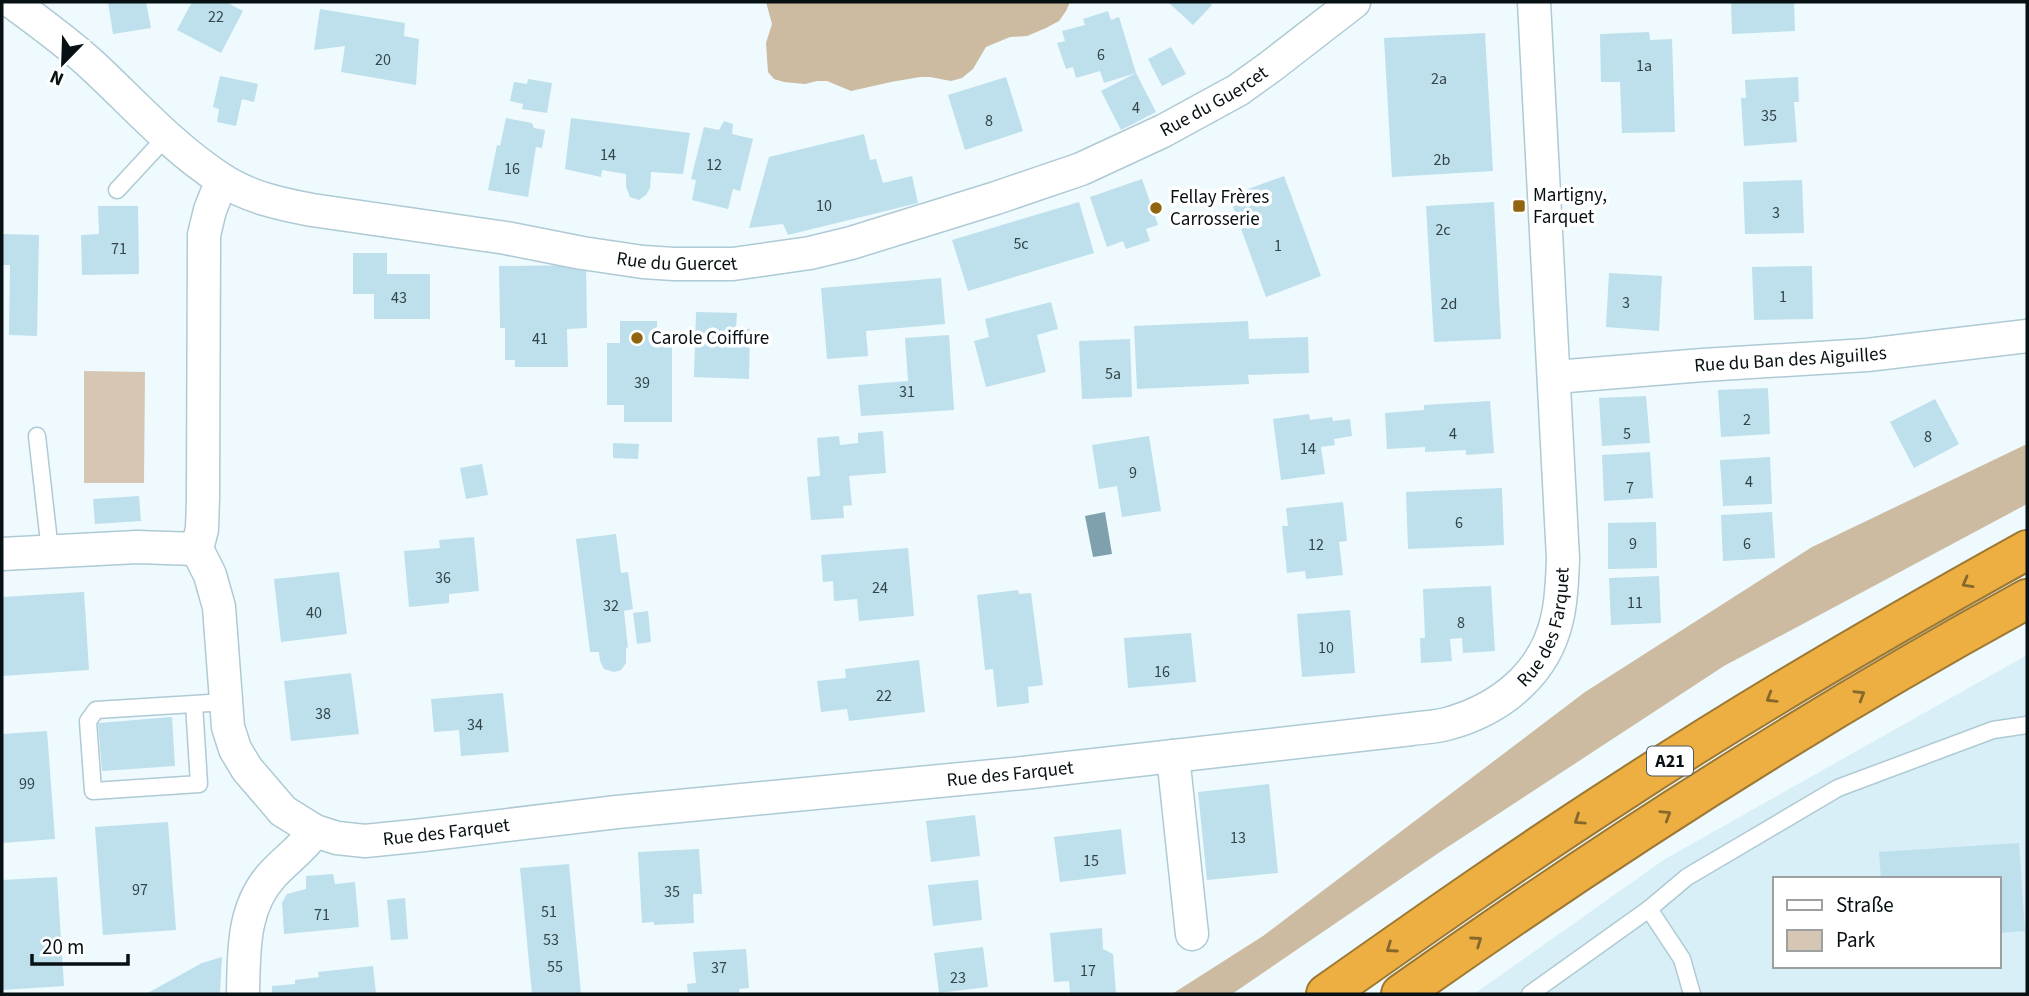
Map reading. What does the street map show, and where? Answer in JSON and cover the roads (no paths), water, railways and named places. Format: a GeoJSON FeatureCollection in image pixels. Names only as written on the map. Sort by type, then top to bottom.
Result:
{"type":"FeatureCollection","features":[{"type":"Feature","properties":{"kind":"highway","name":"A21"},"geometry":{"type":"LineString","coordinates":[[1326,994],[1471,892],[1634,783],[1914,613],[2027,550]]}},
{"type":"Feature","properties":{"kind":"highway","name":"A21"},"geometry":{"type":"LineString","coordinates":[[1401,994],[1705,790],[2027,599]]}},
{"type":"Feature","properties":{"kind":"street","name":"Rue du Guercet"},"geometry":{"type":"LineString","coordinates":[[12,2],[89,62],[167,136],[222,180],[250,194],[282,204],[506,238],[630,261],[717,265],[773,260],[851,243],[1081,169],[1163,131],[1238,90],[1354,2]]}},
{"type":"Feature","properties":{"kind":"street","name":"Rue des Farquet"},"geometry":{"type":"LineString","coordinates":[[197,549],[210,575],[219,607],[228,727],[235,749],[247,769],[282,811],[315,831],[337,838],[365,841],[603,814],[1023,774],[1447,724],[1471,716],[1518,689],[1535,669],[1548,648],[1561,595],[1563,559],[1555,377],[1534,2]]}},
{"type":"Feature","properties":{"kind":"street"},"geometry":{"type":"LineString","coordinates":[[2,554],[137,547],[197,549],[202,529],[204,235],[222,180]]}},
{"type":"Feature","properties":{"kind":"street","name":"Rue du Ban des Aiguilles"},"geometry":{"type":"LineString","coordinates":[[1555,377],[1867,355],[2027,336]]}},
{"type":"Feature","properties":{"kind":"street"},"geometry":{"type":"LineString","coordinates":[[1172,756],[1192,934]]}},
{"type":"Feature","properties":{"kind":"street"},"geometry":{"type":"LineString","coordinates":[[243,994],[245,945],[253,903],[260,889],[303,848],[315,831]]}},
{"type":"Feature","properties":{"kind":"lane"},"geometry":{"type":"LineString","coordinates":[[117,190],[167,136]]}},
{"type":"Feature","properties":{"kind":"lane"},"geometry":{"type":"LineString","coordinates":[[37,436],[50,551]]}},
{"type":"Feature","properties":{"kind":"lane"},"geometry":{"type":"LineString","coordinates":[[194,704],[199,784],[93,791],[88,721],[96,710],[226,702]]}},
{"type":"Feature","properties":{"kind":"lane"},"geometry":{"type":"LineString","coordinates":[[1530,994],[1648,909],[1687,877],[1838,788],[1993,730],[2027,725]]}},
{"type":"Feature","properties":{"kind":"lane"},"geometry":{"type":"LineString","coordinates":[[1648,909],[1682,958],[1692,994]]}},
{"type":"Feature","properties":{"kind":"place","name":"Martigny, Farquet"},"geometry":{"type":"Point","coordinates":[1519,206]}},
{"type":"Feature","properties":{"kind":"place","name":"Fellay Frères Carrosserie"},"geometry":{"type":"Point","coordinates":[1156,208]}},
{"type":"Feature","properties":{"kind":"place","name":"Carole Coiffure"},"geometry":{"type":"Point","coordinates":[637,338]}}]}
